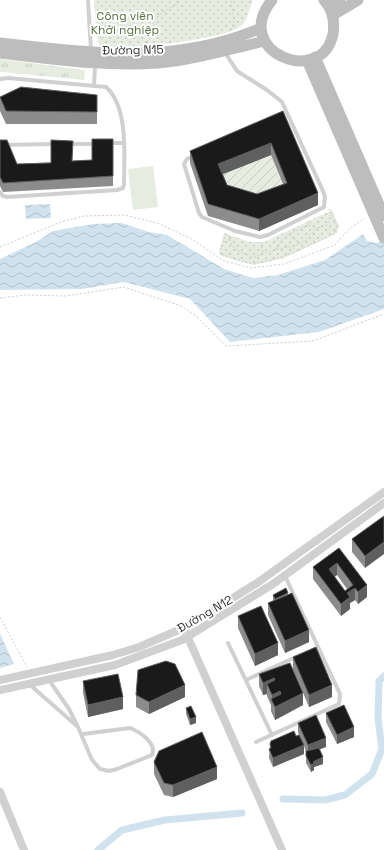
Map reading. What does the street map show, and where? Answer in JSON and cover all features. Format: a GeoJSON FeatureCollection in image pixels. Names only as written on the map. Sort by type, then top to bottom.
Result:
{"type":"FeatureCollection","features":[{"type":"Feature","properties":{"kind":"street"},"geometry":{"type":"LineString","coordinates":[[272,0],[266,8],[262,20],[261,28],[265,41],[275,53],[284,59],[296,61],[311,59],[326,48],[332,38],[334,27],[333,15],[326,2],[340,0]]}},
{"type":"Feature","properties":{"kind":"street"},"geometry":{"type":"LineString","coordinates":[[333,15],[358,0]]}},
{"type":"Feature","properties":{"kind":"street","name":"Đường N15"},"geometry":{"type":"LineString","coordinates":[[0,43],[93,58],[190,49],[228,40],[261,28]]}},
{"type":"Feature","properties":{"kind":"street","name":"Đường N15"},"geometry":{"type":"LineString","coordinates":[[0,52],[158,63],[196,57],[265,41]]}},
{"type":"Feature","properties":{"kind":"street"},"geometry":{"type":"LineString","coordinates":[[311,59],[379,215],[383,236]]}},
{"type":"Feature","properties":{"kind":"street","name":"Đường N12"},"geometry":{"type":"LineString","coordinates":[[0,680],[113,655],[139,647],[183,628],[257,584],[384,492]]}},
{"type":"Feature","properties":{"kind":"street","name":"Đường N12"},"geometry":{"type":"LineString","coordinates":[[0,690],[115,665],[187,637],[284,576],[384,503]]}},
{"type":"Feature","properties":{"kind":"street"},"geometry":{"type":"LineString","coordinates":[[183,628],[282,850]]}},
{"type":"Feature","properties":{"kind":"street"},"geometry":{"type":"LineString","coordinates":[[0,792],[24,850]]}},
{"type":"Feature","properties":{"kind":"lane"},"geometry":{"type":"LineString","coordinates":[[88,0],[94,86]]}},
{"type":"Feature","properties":{"kind":"lane"},"geometry":{"type":"LineString","coordinates":[[198,154],[187,159],[184,164],[199,213],[202,217],[228,228],[260,237],[321,210],[324,205],[325,197],[323,191],[282,102],[267,90],[237,71],[223,51]]}},
{"type":"Feature","properties":{"kind":"lane"},"geometry":{"type":"LineString","coordinates":[[0,79],[8,78],[106,87],[116,104],[121,119],[124,185],[119,190],[7,197],[0,192]]}},
{"type":"Feature","properties":{"kind":"lane"},"geometry":{"type":"LineString","coordinates":[[282,115],[287,113]]}},
{"type":"Feature","properties":{"kind":"lane"},"geometry":{"type":"LineString","coordinates":[[0,145],[123,143]]}},
{"type":"Feature","properties":{"kind":"lane"},"geometry":{"type":"LineString","coordinates":[[256,742],[337,705],[340,702],[340,694],[284,576]]}},
{"type":"Feature","properties":{"kind":"lane"},"geometry":{"type":"LineString","coordinates":[[228,643],[272,735]]}},
{"type":"Feature","properties":{"kind":"lane"},"geometry":{"type":"LineString","coordinates":[[310,650],[317,647]]}},
{"type":"Feature","properties":{"kind":"lane"},"geometry":{"type":"LineString","coordinates":[[246,680],[302,654]]}},
{"type":"Feature","properties":{"kind":"lane"},"geometry":{"type":"LineString","coordinates":[[48,680],[69,708],[82,734],[92,760],[100,769],[117,770],[152,755],[153,752],[153,747],[148,741],[136,730],[130,728],[82,734]]}},
{"type":"Feature","properties":{"kind":"lane"},"geometry":{"type":"LineString","coordinates":[[29,684],[78,727]]}},
{"type":"Feature","properties":{"kind":"path"},"geometry":{"type":"LineString","coordinates":[[146,54],[149,31],[162,13],[174,7],[178,0]]}},
{"type":"Feature","properties":{"kind":"path"},"geometry":{"type":"LineString","coordinates":[[228,40],[234,21],[231,0]]}},
{"type":"Feature","properties":{"kind":"path"},"geometry":{"type":"LineString","coordinates":[[228,228],[220,250],[221,254],[250,263],[287,254],[334,234],[337,226],[329,208],[324,205]]}},
{"type":"Feature","properties":{"kind":"path"},"geometry":{"type":"LineString","coordinates":[[228,228],[232,247],[253,257],[276,249],[301,244],[317,228],[327,225],[332,214]]}},
{"type":"Feature","properties":{"kind":"path"},"geometry":{"type":"LineString","coordinates":[[0,247],[61,222],[84,216],[124,215],[157,223],[190,238],[224,261],[251,268],[284,264],[335,245],[350,228],[379,215]]}},
{"type":"Feature","properties":{"kind":"path"},"geometry":{"type":"LineString","coordinates":[[305,218],[308,225]]}},
{"type":"Feature","properties":{"kind":"path"},"geometry":{"type":"LineString","coordinates":[[276,249],[281,240],[308,225],[317,228]]}},
{"type":"Feature","properties":{"kind":"path"},"geometry":{"type":"LineString","coordinates":[[289,235],[301,244]]}},
{"type":"Feature","properties":{"kind":"path"},"geometry":{"type":"LineString","coordinates":[[260,237],[263,254]]}},
{"type":"Feature","properties":{"kind":"path"},"geometry":{"type":"LineString","coordinates":[[250,263],[253,257]]}},
{"type":"Feature","properties":{"kind":"path"},"geometry":{"type":"LineString","coordinates":[[0,298],[25,296],[65,296],[124,287],[182,306],[196,316],[226,346],[314,341],[384,314]]}},
{"type":"Feature","properties":{"kind":"path"},"geometry":{"type":"LineString","coordinates":[[0,617],[30,673]]}},
{"type":"Feature","properties":{"kind":"green space","name":"Công viên Khởi nghiệp"},"geometry":{"type":"Polygon","coordinates":[[[94,0],[253,0],[244,23],[233,30],[217,35],[173,43],[110,47],[99,45],[96,29],[94,0]]]}},
{"type":"Feature","properties":{"kind":"green space"},"geometry":{"type":"Polygon","coordinates":[[[0,59],[85,70],[84,80],[0,72],[0,59]]]}},
{"type":"Feature","properties":{"kind":"green space"},"geometry":{"type":"Polygon","coordinates":[[[271,155],[287,195],[227,197],[218,176],[271,155]]]}},
{"type":"Feature","properties":{"kind":"green space"},"geometry":{"type":"Polygon","coordinates":[[[153,166],[158,207],[133,210],[128,169],[153,166]]]}},
{"type":"Feature","properties":{"kind":"green space"},"geometry":{"type":"Polygon","coordinates":[[[332,210],[339,226],[337,233],[284,258],[254,265],[221,256],[219,253],[224,233],[250,242],[264,242],[332,210]]]}},
{"type":"Feature","properties":{"kind":"water"},"geometry":{"type":"Polygon","coordinates":[[[50,204],[51,218],[26,219],[25,205],[50,204]]]}},
{"type":"Feature","properties":{"kind":"water"},"geometry":{"type":"Polygon","coordinates":[[[122,223],[149,232],[167,235],[224,269],[253,278],[278,275],[325,260],[363,234],[367,241],[377,243],[384,239],[384,309],[319,332],[230,342],[190,299],[124,282],[82,289],[0,290],[0,259],[36,242],[53,231],[93,224],[122,223]]]}},
{"type":"Feature","properties":{"kind":"water"},"geometry":{"type":"Polygon","coordinates":[[[0,634],[14,664],[0,668],[0,634]]]}},
{"type":"Feature","properties":{"kind":"building"},"geometry":{"type":"Polygon","coordinates":[[[21,87],[97,95],[97,112],[6,111],[0,97],[21,87]]]}},
{"type":"Feature","properties":{"kind":"building"},"geometry":{"type":"Polygon","coordinates":[[[283,111],[318,193],[259,219],[208,204],[190,151],[283,111]],[[271,143],[218,164],[227,185],[257,194],[287,183],[271,143]]]}},
{"type":"Feature","properties":{"kind":"building"},"geometry":{"type":"Polygon","coordinates":[[[92,139],[113,139],[113,176],[3,183],[0,177],[0,140],[7,140],[17,164],[51,163],[51,140],[73,141],[72,161],[92,160],[92,139]]]}},
{"type":"Feature","properties":{"kind":"building"},"geometry":{"type":"Polygon","coordinates":[[[384,516],[384,542],[365,556],[352,539],[384,516]]]}},
{"type":"Feature","properties":{"kind":"building"},"geometry":{"type":"Polygon","coordinates":[[[339,548],[367,585],[358,592],[355,588],[347,593],[350,597],[341,604],[313,567],[339,548]],[[337,563],[329,569],[345,591],[353,585],[337,563]]]}},
{"type":"Feature","properties":{"kind":"building"},"geometry":{"type":"Polygon","coordinates":[[[286,588],[288,593],[275,599],[273,595],[286,588]]]}},
{"type":"Feature","properties":{"kind":"building"},"geometry":{"type":"Polygon","coordinates":[[[292,593],[309,630],[285,641],[268,603],[292,593]]]}},
{"type":"Feature","properties":{"kind":"building"},"geometry":{"type":"Polygon","coordinates":[[[261,606],[278,643],[255,654],[238,616],[261,606]]]}},
{"type":"Feature","properties":{"kind":"building"},"geometry":{"type":"Polygon","coordinates":[[[316,647],[332,685],[309,695],[293,657],[316,647]]]}},
{"type":"Feature","properties":{"kind":"building"},"geometry":{"type":"Polygon","coordinates":[[[166,661],[175,664],[185,685],[149,702],[136,695],[138,670],[166,661]]]}},
{"type":"Feature","properties":{"kind":"building"},"geometry":{"type":"Polygon","coordinates":[[[290,663],[303,693],[275,707],[271,699],[281,694],[280,691],[272,695],[267,684],[275,680],[274,678],[263,683],[259,674],[290,663]]]}},
{"type":"Feature","properties":{"kind":"building"},"geometry":{"type":"Polygon","coordinates":[[[118,674],[123,697],[88,705],[83,681],[118,674]]]}},
{"type":"Feature","properties":{"kind":"building"},"geometry":{"type":"Polygon","coordinates":[[[344,705],[354,727],[337,735],[326,713],[344,705]]]}},
{"type":"Feature","properties":{"kind":"building"},"geometry":{"type":"Polygon","coordinates":[[[191,706],[196,717],[190,719],[186,708],[191,706]]]}},
{"type":"Feature","properties":{"kind":"building"},"geometry":{"type":"Polygon","coordinates":[[[316,715],[326,738],[308,745],[298,723],[316,715]]]}},
{"type":"Feature","properties":{"kind":"building"},"geometry":{"type":"Polygon","coordinates":[[[294,731],[296,736],[299,735],[304,745],[273,758],[269,749],[271,748],[271,741],[294,731]]]}},
{"type":"Feature","properties":{"kind":"building"},"geometry":{"type":"Polygon","coordinates":[[[202,732],[217,767],[173,785],[164,783],[154,762],[159,751],[202,732]]]}},
{"type":"Feature","properties":{"kind":"building"},"geometry":{"type":"Polygon","coordinates":[[[319,748],[323,757],[313,762],[314,764],[311,765],[306,756],[306,751],[319,748]]]}},
{"type":"Feature","properties":{"kind":"waterway"},"geometry":{"type":"LineString","coordinates":[[283,799],[325,800],[345,795],[372,774],[382,749],[378,718],[379,681],[384,676]]}},
{"type":"Feature","properties":{"kind":"waterway"},"geometry":{"type":"LineString","coordinates":[[98,850],[122,830],[165,820],[242,813]]}}]}
